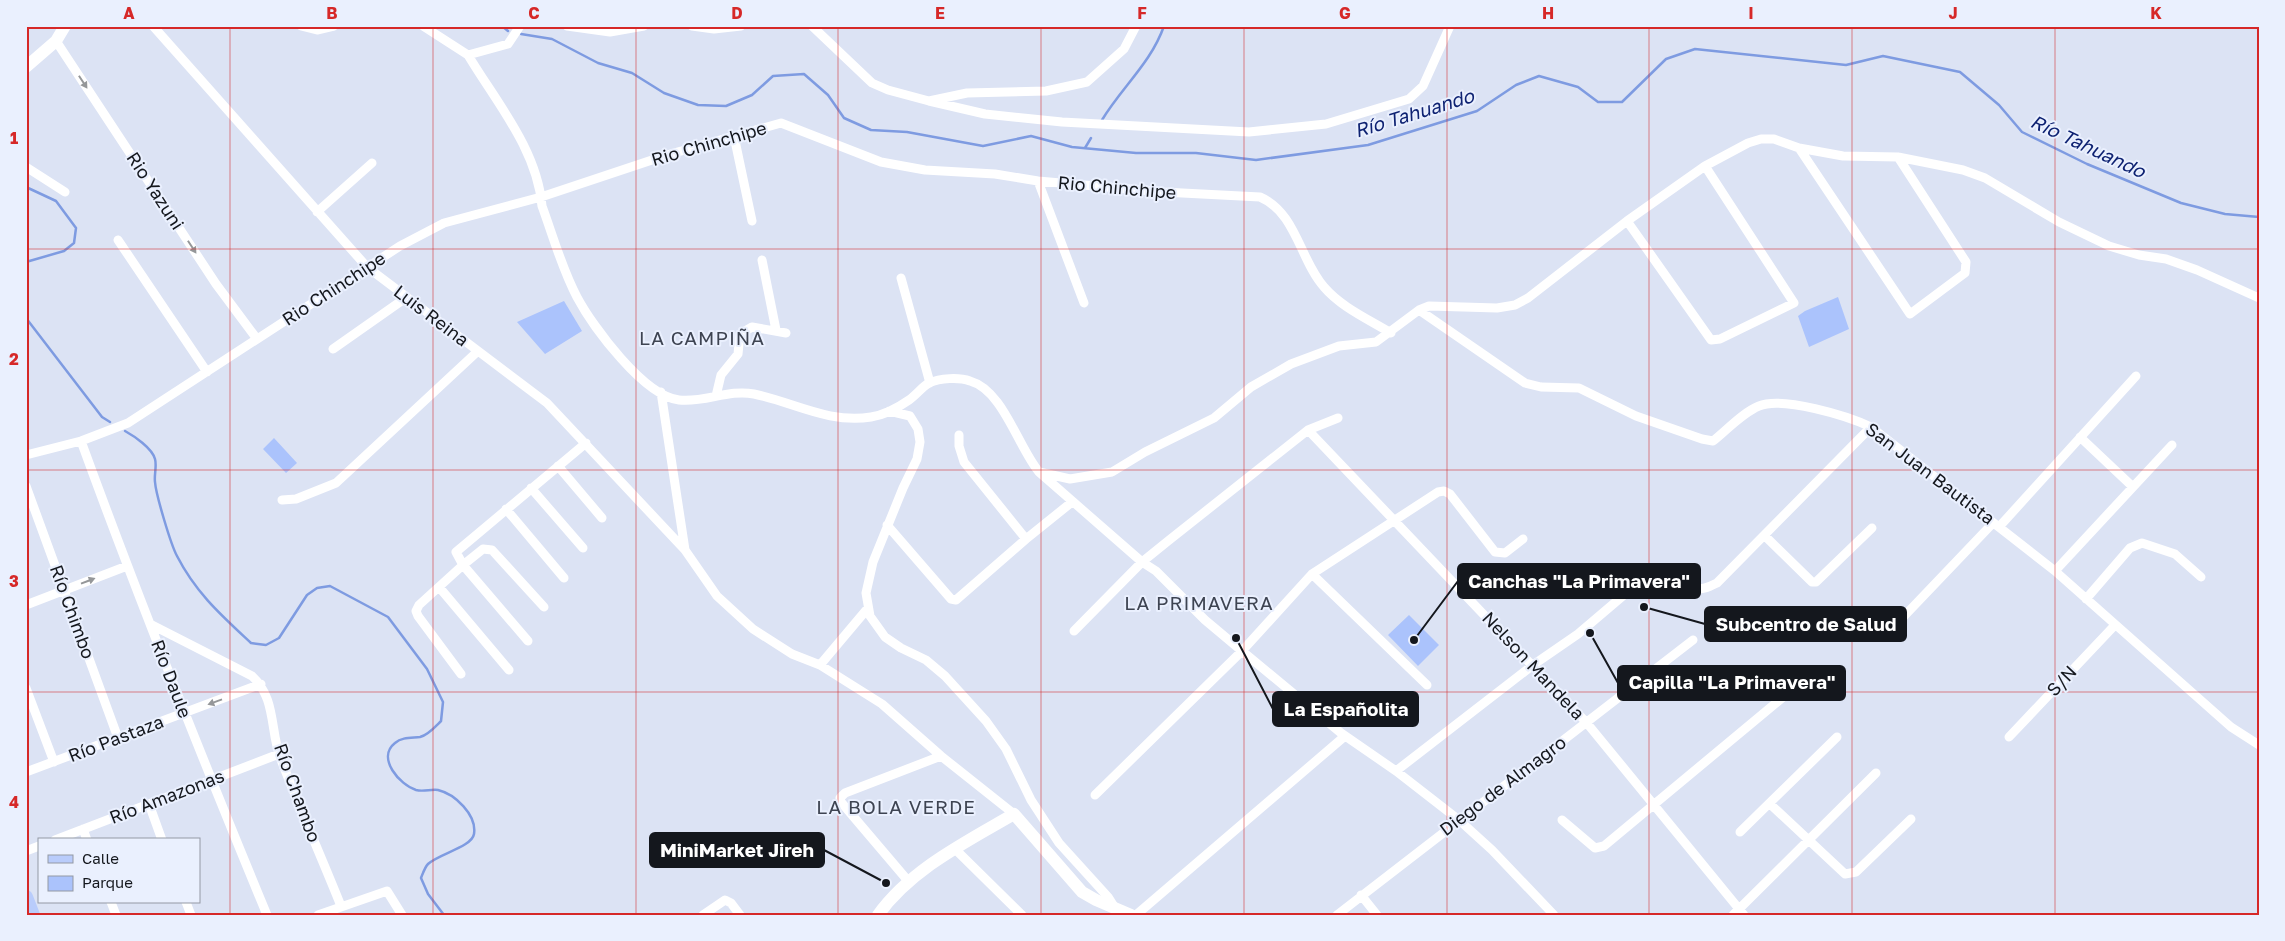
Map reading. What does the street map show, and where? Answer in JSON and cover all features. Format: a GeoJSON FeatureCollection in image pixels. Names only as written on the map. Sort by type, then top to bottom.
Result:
{"type":"FeatureCollection","features":[{"type":"Feature","properties":{"kind":"main road"},"geometry":{"type":"LineString","coordinates":[[26,67],[56,41],[65,26]]}},
{"type":"Feature","properties":{"kind":"main road"},"geometry":{"type":"LineString","coordinates":[[882,913],[909,882],[955,849],[1014,814],[1082,892],[1131,915]]}},
{"type":"Feature","properties":{"kind":"main road"},"geometry":{"type":"LineString","coordinates":[[26,897],[33,915]]}},
{"type":"Feature","properties":{"kind":"street","name":"Luis Reina"},"geometry":{"type":"LineString","coordinates":[[153,26],[367,267],[547,403],[685,550],[717,596],[753,629],[792,654],[820,665],[882,704],[941,756],[1014,814]]}},
{"type":"Feature","properties":{"kind":"street"},"geometry":{"type":"LineString","coordinates":[[301,26],[317,30],[334,26]]}},
{"type":"Feature","properties":{"kind":"street"},"geometry":{"type":"LineString","coordinates":[[423,26],[468,55],[508,117],[528,158],[541,196],[542,206],[576,296],[592,322],[635,372],[660,392],[669,398],[680,400],[702,399],[733,392],[753,394],[816,413],[847,419],[873,416],[889,411],[908,401],[930,382],[957,378],[972,381],[986,390],[1000,406],[1028,459],[1039,472],[1142,562],[1156,571],[1205,620],[1242,651],[1346,736],[1396,770],[1459,820],[1492,850],[1554,915]]}},
{"type":"Feature","properties":{"kind":"street"},"geometry":{"type":"LineString","coordinates":[[468,55],[508,44],[520,26]]}},
{"type":"Feature","properties":{"kind":"street"},"geometry":{"type":"LineString","coordinates":[[568,26],[610,32],[644,26]]}},
{"type":"Feature","properties":{"kind":"street"},"geometry":{"type":"LineString","coordinates":[[692,26],[722,29],[741,26]]}},
{"type":"Feature","properties":{"kind":"street"},"geometry":{"type":"LineString","coordinates":[[812,26],[872,83],[888,90],[929,101],[984,114],[1062,122],[1249,132],[1326,124],[1409,100],[1423,86],[1450,26]]}},
{"type":"Feature","properties":{"kind":"street"},"geometry":{"type":"LineString","coordinates":[[929,101],[967,93],[1046,91],[1087,82],[1124,49],[1136,26]]}},
{"type":"Feature","properties":{"kind":"street","name":"Rio Yazuni"},"geometry":{"type":"LineString","coordinates":[[56,41],[216,284],[257,339]]}},
{"type":"Feature","properties":{"kind":"street","name":"Rio Chinchipe"},"geometry":{"type":"LineString","coordinates":[[26,455],[82,441],[128,423],[400,246],[444,223],[541,196],[734,136],[781,124],[881,162],[925,170],[996,174],[1038,181],[1163,192],[1260,197],[1272,202],[1280,210],[1322,285],[1344,304],[1391,333]]}},
{"type":"Feature","properties":{"kind":"street"},"geometry":{"type":"LineString","coordinates":[[734,136],[752,221]]}},
{"type":"Feature","properties":{"kind":"street"},"geometry":{"type":"LineString","coordinates":[[1039,472],[1070,479],[1112,472],[1144,452],[1214,418],[1251,387],[1291,364],[1339,346],[1376,342],[1391,333],[1419,310],[1429,306],[1498,308],[1515,305],[1528,298],[1572,266],[1627,221],[1705,166],[1748,143],[1760,139],[1774,140],[1799,148],[1843,156],[1898,157],[1963,170],[1985,178],[2059,222],[2109,246],[2139,255],[2166,259],[2197,270],[2259,298]]}},
{"type":"Feature","properties":{"kind":"street"},"geometry":{"type":"LineString","coordinates":[[1799,148],[1910,314],[1965,273],[1967,268],[1966,262],[1898,157]]}},
{"type":"Feature","properties":{"kind":"street"},"geometry":{"type":"LineString","coordinates":[[317,212],[372,164]]}},
{"type":"Feature","properties":{"kind":"street"},"geometry":{"type":"LineString","coordinates":[[1627,221],[1711,340],[1720,339],[1794,303],[1705,166]]}},
{"type":"Feature","properties":{"kind":"street"},"geometry":{"type":"LineString","coordinates":[[26,167],[65,192]]}},
{"type":"Feature","properties":{"kind":"street"},"geometry":{"type":"LineString","coordinates":[[1038,181],[1084,303]]}},
{"type":"Feature","properties":{"kind":"street"},"geometry":{"type":"LineString","coordinates":[[118,240],[207,372]]}},
{"type":"Feature","properties":{"kind":"street"},"geometry":{"type":"LineString","coordinates":[[762,260],[776,330]]}},
{"type":"Feature","properties":{"kind":"street"},"geometry":{"type":"LineString","coordinates":[[902,278],[930,382]]}},
{"type":"Feature","properties":{"kind":"street"},"geometry":{"type":"LineString","coordinates":[[333,349],[407,297]]}},
{"type":"Feature","properties":{"kind":"street","name":"San Juan Bautista"},"geometry":{"type":"LineString","coordinates":[[1419,310],[1525,383],[1541,387],[1579,388],[1636,416],[1702,439],[1713,441],[1753,409],[1770,404],[1811,408],[1845,415],[1871,427],[2055,571],[2231,727],[2259,745]]}},
{"type":"Feature","properties":{"kind":"street"},"geometry":{"type":"LineString","coordinates":[[716,396],[721,375],[738,354],[740,334],[752,327],[786,333]]}},
{"type":"Feature","properties":{"kind":"street"},"geometry":{"type":"LineString","coordinates":[[282,500],[296,499],[336,483],[478,351]]}},
{"type":"Feature","properties":{"kind":"street"},"geometry":{"type":"LineString","coordinates":[[1889,632],[1996,525],[2136,376]]}},
{"type":"Feature","properties":{"kind":"street"},"geometry":{"type":"LineString","coordinates":[[660,392],[685,550]]}},
{"type":"Feature","properties":{"kind":"street"},"geometry":{"type":"LineString","coordinates":[[889,411],[910,416],[914,420],[920,442],[916,459],[887,525],[868,581],[866,593],[868,608],[877,628],[885,637],[901,648],[926,660],[939,671],[986,721],[1006,749],[1031,800],[1059,843],[1108,897],[1115,908]]}},
{"type":"Feature","properties":{"kind":"street"},"geometry":{"type":"LineString","coordinates":[[1074,631],[1142,562],[1308,430],[1338,418]]}},
{"type":"Feature","properties":{"kind":"street"},"geometry":{"type":"LineString","coordinates":[[1396,770],[1533,665],[1578,634],[1638,583],[1648,578],[1661,577],[1691,589],[1704,589],[1717,583],[1871,427]]}},
{"type":"Feature","properties":{"kind":"street","name":"Nelson Mandela"},"geometry":{"type":"LineString","coordinates":[[1308,430],[1586,722],[1738,913]]}},
{"type":"Feature","properties":{"kind":"street"},"geometry":{"type":"LineString","coordinates":[[959,435],[959,446],[964,462],[1026,539]]}},
{"type":"Feature","properties":{"kind":"street"},"geometry":{"type":"LineString","coordinates":[[2080,437],[2133,487]]}},
{"type":"Feature","properties":{"kind":"street","name":"Río Daule"},"geometry":{"type":"LineString","coordinates":[[82,441],[127,566],[211,780],[267,915]]}},
{"type":"Feature","properties":{"kind":"street"},"geometry":{"type":"LineString","coordinates":[[528,641],[463,565],[456,552],[586,443]]}},
{"type":"Feature","properties":{"kind":"street"},"geometry":{"type":"LineString","coordinates":[[2055,571],[2172,444]]}},
{"type":"Feature","properties":{"kind":"street"},"geometry":{"type":"LineString","coordinates":[[558,466],[602,518]]}},
{"type":"Feature","properties":{"kind":"street","name":"Río Chimbo"},"geometry":{"type":"LineString","coordinates":[[26,486],[118,738]]}},
{"type":"Feature","properties":{"kind":"street"},"geometry":{"type":"LineString","coordinates":[[531,488],[583,548]]}},
{"type":"Feature","properties":{"kind":"street"},"geometry":{"type":"LineString","coordinates":[[1095,795],[1242,651],[1312,574],[1438,492],[1444,491],[1450,494],[1495,552],[1505,553],[1523,539]]}},
{"type":"Feature","properties":{"kind":"street"},"geometry":{"type":"LineString","coordinates":[[887,525],[951,599],[956,600],[1072,502]]}},
{"type":"Feature","properties":{"kind":"street"},"geometry":{"type":"LineString","coordinates":[[506,509],[564,578]]}},
{"type":"Feature","properties":{"kind":"street"},"geometry":{"type":"LineString","coordinates":[[1765,536],[1812,582],[1816,582],[1820,581],[1872,528]]}},
{"type":"Feature","properties":{"kind":"street"},"geometry":{"type":"LineString","coordinates":[[2086,599],[2130,548],[2142,543],[2176,554],[2201,577]]}},
{"type":"Feature","properties":{"kind":"street"},"geometry":{"type":"LineString","coordinates":[[461,674],[416,611],[419,605],[483,549],[492,550],[544,608]]}},
{"type":"Feature","properties":{"kind":"street"},"geometry":{"type":"LineString","coordinates":[[26,605],[127,566]]}},
{"type":"Feature","properties":{"kind":"street"},"geometry":{"type":"LineString","coordinates":[[1312,574],[1427,685]]}},
{"type":"Feature","properties":{"kind":"street"},"geometry":{"type":"LineString","coordinates":[[439,587],[509,670]]}},
{"type":"Feature","properties":{"kind":"street"},"geometry":{"type":"LineString","coordinates":[[820,665],[868,608]]}},
{"type":"Feature","properties":{"kind":"street"},"geometry":{"type":"LineString","coordinates":[[150,624],[252,676],[261,684]]}},
{"type":"Feature","properties":{"kind":"street","name":"S/N"},"geometry":{"type":"LineString","coordinates":[[2009,736],[2115,625]]}},
{"type":"Feature","properties":{"kind":"street","name":"Diego de Almagro"},"geometry":{"type":"LineString","coordinates":[[1337,915],[1693,640]]}},
{"type":"Feature","properties":{"kind":"street","name":"Río Pastaza"},"geometry":{"type":"LineString","coordinates":[[26,772],[261,684]]}},
{"type":"Feature","properties":{"kind":"street","name":"Río Chambo"},"geometry":{"type":"LineString","coordinates":[[261,684],[271,711],[279,754],[341,906]]}},
{"type":"Feature","properties":{"kind":"street"},"geometry":{"type":"LineString","coordinates":[[26,688],[54,762]]}},
{"type":"Feature","properties":{"kind":"street"},"geometry":{"type":"LineString","coordinates":[[1562,820],[1594,848],[1599,849],[1654,806],[1788,693]]}},
{"type":"Feature","properties":{"kind":"street"},"geometry":{"type":"LineString","coordinates":[[1136,915],[1346,736]]}},
{"type":"Feature","properties":{"kind":"street"},"geometry":{"type":"LineString","coordinates":[[1740,832],[1836,737]]}},
{"type":"Feature","properties":{"kind":"street","name":"Río Amazonas"},"geometry":{"type":"LineString","coordinates":[[60,838],[279,754]]}},
{"type":"Feature","properties":{"kind":"street"},"geometry":{"type":"LineString","coordinates":[[909,882],[841,802],[840,798],[845,793],[941,756]]}},
{"type":"Feature","properties":{"kind":"street"},"geometry":{"type":"LineString","coordinates":[[1738,913],[1876,773]]}},
{"type":"Feature","properties":{"kind":"street"},"geometry":{"type":"LineString","coordinates":[[149,804],[161,838]]}},
{"type":"Feature","properties":{"kind":"street"},"geometry":{"type":"LineString","coordinates":[[1770,804],[1845,874],[1856,872],[1911,820]]}},
{"type":"Feature","properties":{"kind":"street"},"geometry":{"type":"LineString","coordinates":[[83,829],[86,838]]}},
{"type":"Feature","properties":{"kind":"street"},"geometry":{"type":"LineString","coordinates":[[26,850],[38,846]]}},
{"type":"Feature","properties":{"kind":"street"},"geometry":{"type":"LineString","coordinates":[[955,849],[1022,915]]}},
{"type":"Feature","properties":{"kind":"street"},"geometry":{"type":"LineString","coordinates":[[318,915],[387,891],[402,915]]}},
{"type":"Feature","properties":{"kind":"street"},"geometry":{"type":"LineString","coordinates":[[1362,895],[1377,915]]}},
{"type":"Feature","properties":{"kind":"street"},"geometry":{"type":"LineString","coordinates":[[703,915],[725,900],[731,903],[740,915]]}},
{"type":"Feature","properties":{"kind":"green space"},"geometry":{"type":"Polygon","coordinates":[[[1838,297],[1849,329],[1809,347],[1798,316],[1805,311],[1838,297]]]}},
{"type":"Feature","properties":{"kind":"green space"},"geometry":{"type":"Polygon","coordinates":[[[564,301],[582,331],[545,354],[517,322],[564,301]]]}},
{"type":"Feature","properties":{"kind":"green space"},"geometry":{"type":"Polygon","coordinates":[[[274,438],[297,463],[286,473],[263,449],[274,438]]]}},
{"type":"Feature","properties":{"kind":"green space"},"geometry":{"type":"Polygon","coordinates":[[[1409,615],[1439,645],[1418,666],[1388,635],[1409,615]]]}},
{"type":"Feature","properties":{"kind":"waterway","name":"Río Tahuando"},"geometry":{"type":"LineString","coordinates":[[502,26],[508,31]]}},
{"type":"Feature","properties":{"kind":"waterway"},"geometry":{"type":"LineString","coordinates":[[1102,120],[1152,52],[1164,26]]}},
{"type":"Feature","properties":{"kind":"waterway","name":"Río Tahuando"},"geometry":{"type":"LineString","coordinates":[[521,34],[552,39],[598,63],[632,73],[664,93],[698,105],[726,106],[752,95],[773,76],[804,74],[828,95],[844,118],[871,130],[907,132],[983,146],[1031,136],[1072,147],[1136,153],[1196,153],[1256,160],[1368,145],[1477,111],[1516,85],[1539,76],[1578,87],[1598,102],[1622,102],[1666,59],[1695,49],[1846,65],[1883,56],[1960,72],[1999,105],[2022,132],[2087,164],[2181,203],[2225,214],[2259,217]]}},
{"type":"Feature","properties":{"kind":"waterway"},"geometry":{"type":"LineString","coordinates":[[1085,148],[1091,138]]}},
{"type":"Feature","properties":{"kind":"waterway"},"geometry":{"type":"LineString","coordinates":[[26,187],[56,201],[76,228],[74,243],[64,251],[26,262]]}},
{"type":"Feature","properties":{"kind":"waterway"},"geometry":{"type":"LineString","coordinates":[[26,318],[102,417],[110,422]]}},
{"type":"Feature","properties":{"kind":"waterway"},"geometry":{"type":"LineString","coordinates":[[125,431],[142,443],[153,455],[156,462],[155,482],[161,508],[174,550],[184,569],[210,603],[251,643],[266,645],[279,638],[307,595],[317,588],[330,586],[388,617],[427,669],[443,702],[441,721],[423,736],[398,741],[390,749],[388,756],[392,770],[403,783],[416,790],[438,790],[445,792],[464,806],[472,820],[474,827],[472,839],[461,847],[433,860],[425,868],[421,878],[428,894],[444,915]]}},
{"type":"Feature","properties":{"kind":"place","name":"Subcentro de Salud"},"geometry":{"type":"Point","coordinates":[1644,607]}},
{"type":"Feature","properties":{"kind":"place","name":"Capilla \"La Primavera\""},"geometry":{"type":"Point","coordinates":[1590,633]}},
{"type":"Feature","properties":{"kind":"place","name":"La Españolita"},"geometry":{"type":"Point","coordinates":[1236,638]}},
{"type":"Feature","properties":{"kind":"place","name":"Canchas \"La Primavera\""},"geometry":{"type":"Point","coordinates":[1414,640]}},
{"type":"Feature","properties":{"kind":"place","name":"MiniMarket Jireh"},"geometry":{"type":"Point","coordinates":[886,883]}},
{"type":"Feature","properties":{"kind":"district","name":"LA CAMPIÑA"},"geometry":{"type":"Point","coordinates":[702,338]}},
{"type":"Feature","properties":{"kind":"district","name":"LA PRIMAVERA"},"geometry":{"type":"Point","coordinates":[1199,603]}},
{"type":"Feature","properties":{"kind":"district","name":"LA BOLA VERDE"},"geometry":{"type":"Point","coordinates":[896,807]}}]}
